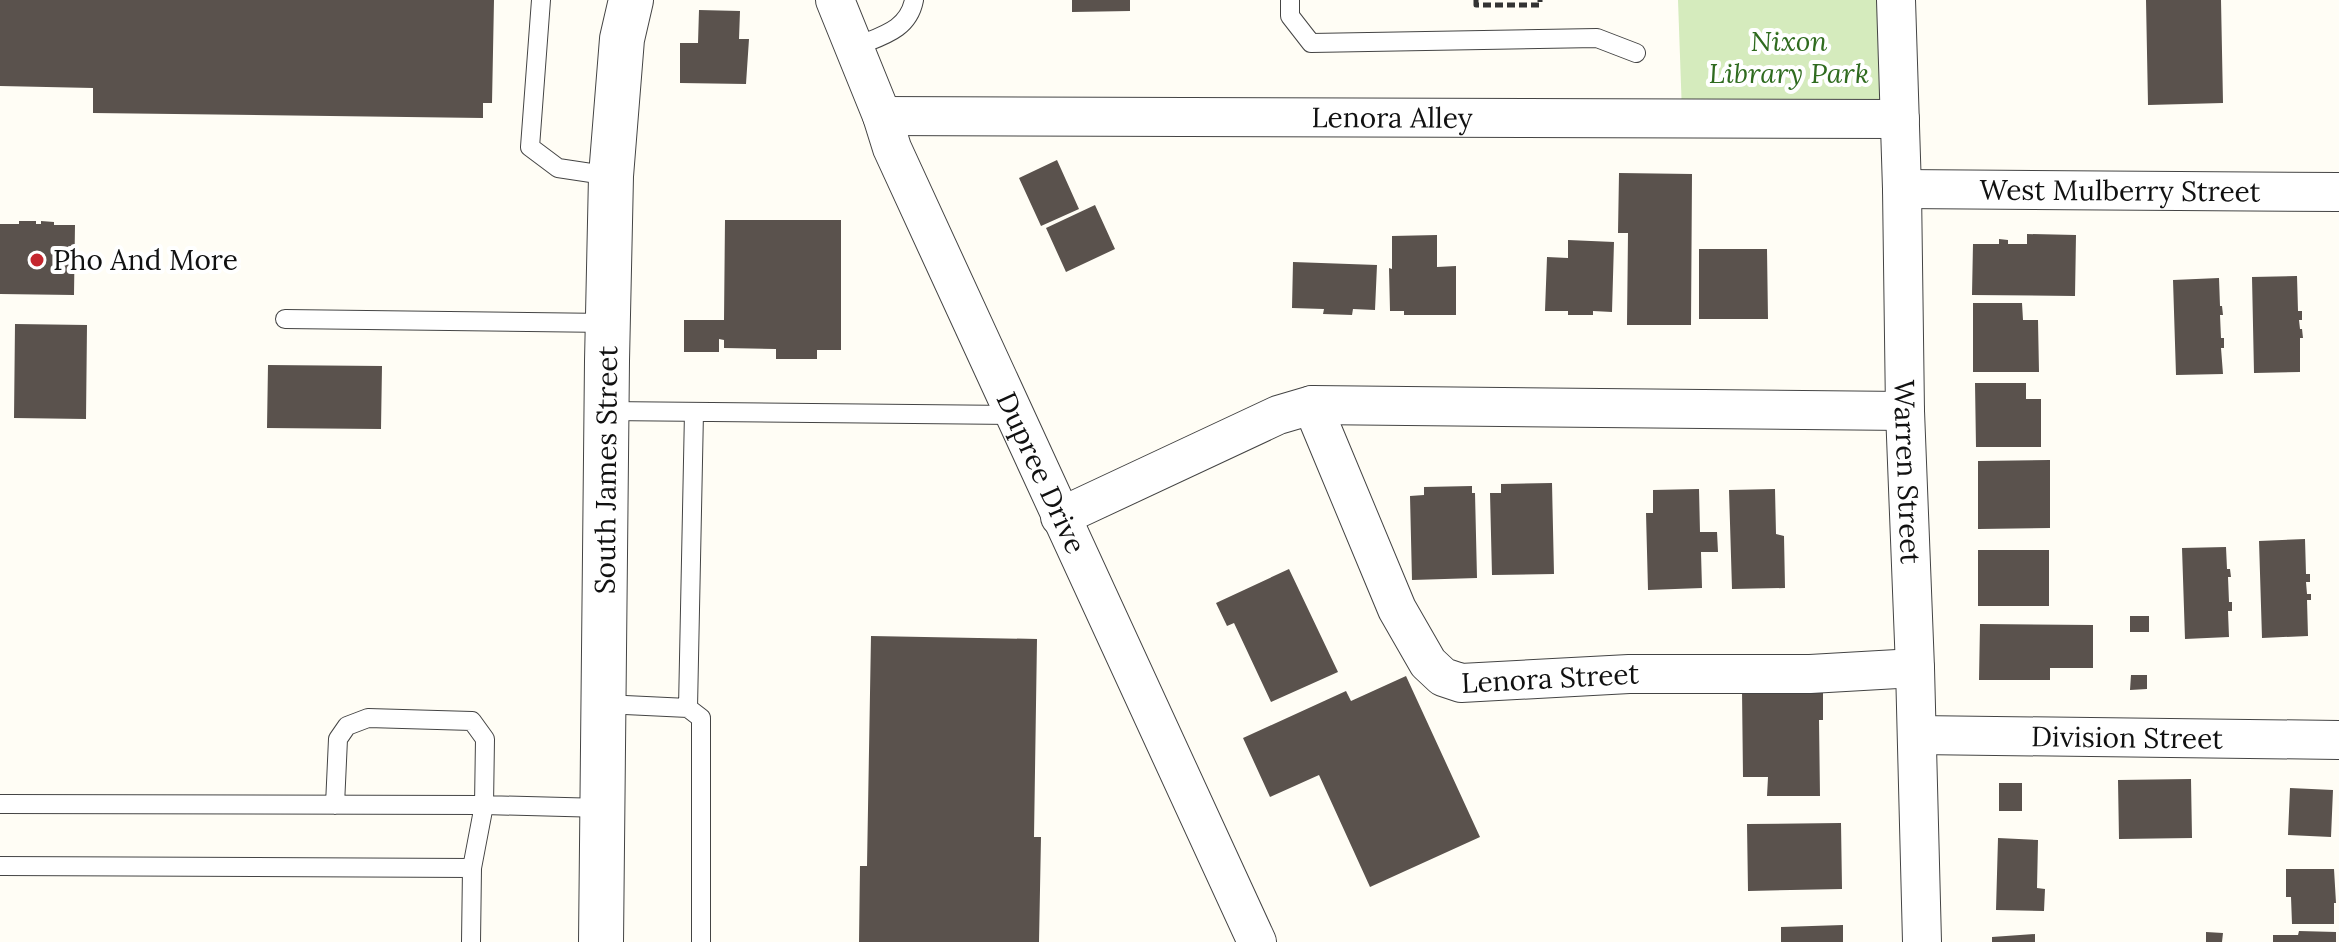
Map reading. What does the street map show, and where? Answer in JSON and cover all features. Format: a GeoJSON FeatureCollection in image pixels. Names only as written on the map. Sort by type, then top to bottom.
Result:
{"type":"FeatureCollection","features":[{"type":"Feature","properties":{"kind":"street","name":"South James Street"},"geometry":{"type":"LineString","coordinates":[[601,942],[611,176],[622,39],[631,0]]}},
{"type":"Feature","properties":{"kind":"street","name":"Dupree Drive"},"geometry":{"type":"LineString","coordinates":[[835,0],[892,148],[1257,942]]}},
{"type":"Feature","properties":{"kind":"street","name":"Warren Street"},"geometry":{"type":"LineString","coordinates":[[1896,0],[1922,942]]}},
{"type":"Feature","properties":{"kind":"street","name":"Lenora Alley"},"geometry":{"type":"LineString","coordinates":[[882,116],[1900,119]]}},
{"type":"Feature","properties":{"kind":"street","name":"West Mulberry Street"},"geometry":{"type":"LineString","coordinates":[[1902,189],[2339,192]]}},
{"type":"Feature","properties":{"kind":"street"},"geometry":{"type":"LineString","coordinates":[[1060,517],[1278,415],[1312,405],[1905,411]]}},
{"type":"Feature","properties":{"kind":"street","name":"Lenora Street"},"geometry":{"type":"LineString","coordinates":[[1312,405],[1397,609],[1428,663],[1443,677],[1461,683],[1629,674],[1810,674],[1915,668]]}},
{"type":"Feature","properties":{"kind":"street","name":"Division Street"},"geometry":{"type":"LineString","coordinates":[[1917,735],[2339,740]]}},
{"type":"Feature","properties":{"kind":"lane"},"geometry":{"type":"LineString","coordinates":[[541,0],[530,147],[558,168],[611,176]]}},
{"type":"Feature","properties":{"kind":"lane"},"geometry":{"type":"LineString","coordinates":[[855,47],[898,28],[912,10],[914,0]]}},
{"type":"Feature","properties":{"kind":"lane"},"geometry":{"type":"LineString","coordinates":[[1290,0],[1290,16],[1311,43],[1597,38],[1636,53]]}},
{"type":"Feature","properties":{"kind":"lane"},"geometry":{"type":"LineString","coordinates":[[285,319],[608,323]]}},
{"type":"Feature","properties":{"kind":"lane"},"geometry":{"type":"LineString","coordinates":[[606,411],[1014,415]]}},
{"type":"Feature","properties":{"kind":"lane"},"geometry":{"type":"LineString","coordinates":[[688,708],[694,412]]}},
{"type":"Feature","properties":{"kind":"lane"},"geometry":{"type":"LineString","coordinates":[[604,704],[688,708],[701,718],[701,942]]}},
{"type":"Feature","properties":{"kind":"lane"},"geometry":{"type":"LineString","coordinates":[[335,805],[338,739],[347,726],[368,718],[472,721],[485,739],[484,805],[472,868],[471,942]]}},
{"type":"Feature","properties":{"kind":"lane"},"geometry":{"type":"LineString","coordinates":[[0,804],[603,808]]}},
{"type":"Feature","properties":{"kind":"lane"},"geometry":{"type":"LineString","coordinates":[[0,866],[472,868]]}},
{"type":"Feature","properties":{"kind":"path"},"geometry":{"type":"LineString","coordinates":[[1476,0],[1476,5],[1540,5],[1540,0]]}},
{"type":"Feature","properties":{"kind":"green space","name":"Nixon Library Park"},"geometry":{"type":"Polygon","coordinates":[[[1678,0],[1896,0],[1900,114],[1682,113],[1678,0]]]}},
{"type":"Feature","properties":{"kind":"building"},"geometry":{"type":"Polygon","coordinates":[[[0,0],[494,0],[492,103],[483,103],[483,118],[93,113],[93,88],[0,86],[0,0]]]}},
{"type":"Feature","properties":{"kind":"building"},"geometry":{"type":"Polygon","coordinates":[[[1072,0],[1130,0],[1130,11],[1072,12],[1072,0]]]}},
{"type":"Feature","properties":{"kind":"building"},"geometry":{"type":"Polygon","coordinates":[[[2146,0],[2221,0],[2223,103],[2148,105],[2146,0]]]}},
{"type":"Feature","properties":{"kind":"building"},"geometry":{"type":"Polygon","coordinates":[[[699,10],[740,11],[739,39],[749,39],[746,84],[680,83],[680,43],[698,43],[699,10]]]}},
{"type":"Feature","properties":{"kind":"building"},"geometry":{"type":"Polygon","coordinates":[[[1057,160],[1079,209],[1041,226],[1019,178],[1057,160]]]}},
{"type":"Feature","properties":{"kind":"building"},"geometry":{"type":"Polygon","coordinates":[[[1619,173],[1692,174],[1691,325],[1627,325],[1628,233],[1618,233],[1619,173]]]}},
{"type":"Feature","properties":{"kind":"building"},"geometry":{"type":"Polygon","coordinates":[[[1095,205],[1115,249],[1066,272],[1046,228],[1095,205]]]}},
{"type":"Feature","properties":{"kind":"building"},"geometry":{"type":"Polygon","coordinates":[[[725,220],[841,220],[841,350],[817,350],[817,359],[776,359],[776,349],[724,348],[724,340],[719,339],[719,352],[684,352],[684,320],[724,320],[725,220]]]}},
{"type":"Feature","properties":{"kind":"building","name":"Pho And More"},"geometry":{"type":"Polygon","coordinates":[[[19,221],[75,225],[74,295],[0,294],[0,224],[19,224],[19,221]]]}},
{"type":"Feature","properties":{"kind":"building"},"geometry":{"type":"Polygon","coordinates":[[[2027,234],[2076,235],[2075,296],[1972,295],[1973,244],[1999,244],[1999,239],[2008,240],[2008,244],[2027,244],[2027,234]]]}},
{"type":"Feature","properties":{"kind":"building"},"geometry":{"type":"Polygon","coordinates":[[[1437,235],[1437,267],[1456,266],[1456,315],[1404,315],[1404,311],[1390,311],[1392,236],[1437,235]]]}},
{"type":"Feature","properties":{"kind":"building"},"geometry":{"type":"Polygon","coordinates":[[[1568,240],[1614,242],[1612,312],[1568,315],[1568,311],[1545,311],[1547,257],[1568,258],[1568,240]]]}},
{"type":"Feature","properties":{"kind":"building"},"geometry":{"type":"Polygon","coordinates":[[[1699,249],[1767,249],[1768,319],[1699,319],[1699,249]]]}},
{"type":"Feature","properties":{"kind":"building"},"geometry":{"type":"Polygon","coordinates":[[[1293,262],[1377,265],[1375,310],[1353,309],[1352,315],[1323,314],[1324,309],[1292,308],[1293,262]]]}},
{"type":"Feature","properties":{"kind":"building"},"geometry":{"type":"Polygon","coordinates":[[[2297,276],[2303,338],[2300,338],[2300,372],[2254,373],[2252,277],[2297,276]]]}},
{"type":"Feature","properties":{"kind":"building"},"geometry":{"type":"Polygon","coordinates":[[[2219,278],[2223,315],[2220,315],[2221,338],[2224,338],[2224,348],[2221,348],[2223,374],[2176,375],[2173,280],[2219,278]]]}},
{"type":"Feature","properties":{"kind":"building"},"geometry":{"type":"Polygon","coordinates":[[[1973,303],[2022,303],[2023,320],[2038,320],[2039,372],[1973,372],[1973,303]]]}},
{"type":"Feature","properties":{"kind":"building"},"geometry":{"type":"Polygon","coordinates":[[[15,324],[87,325],[86,419],[14,418],[15,324]]]}},
{"type":"Feature","properties":{"kind":"building"},"geometry":{"type":"Polygon","coordinates":[[[268,365],[382,366],[381,429],[267,428],[268,365]]]}},
{"type":"Feature","properties":{"kind":"building"},"geometry":{"type":"Polygon","coordinates":[[[1975,383],[2026,383],[2026,399],[2041,399],[2041,447],[1976,447],[1975,383]]]}},
{"type":"Feature","properties":{"kind":"building"},"geometry":{"type":"Polygon","coordinates":[[[2050,460],[2050,528],[1978,529],[1978,461],[2050,460]]]}},
{"type":"Feature","properties":{"kind":"building"},"geometry":{"type":"Polygon","coordinates":[[[1552,483],[1554,574],[1492,575],[1490,493],[1501,493],[1501,484],[1552,483]]]}},
{"type":"Feature","properties":{"kind":"building"},"geometry":{"type":"Polygon","coordinates":[[[1472,486],[1472,493],[1475,493],[1477,578],[1412,580],[1410,496],[1424,495],[1424,487],[1472,486]]]}},
{"type":"Feature","properties":{"kind":"building"},"geometry":{"type":"Polygon","coordinates":[[[1699,489],[1700,532],[1717,532],[1718,552],[1701,552],[1702,588],[1648,590],[1646,513],[1653,513],[1653,490],[1699,489]]]}},
{"type":"Feature","properties":{"kind":"building"},"geometry":{"type":"Polygon","coordinates":[[[1775,489],[1776,534],[1784,536],[1785,588],[1732,589],[1729,490],[1775,489]]]}},
{"type":"Feature","properties":{"kind":"building"},"geometry":{"type":"Polygon","coordinates":[[[2305,539],[2306,574],[2310,574],[2310,582],[2306,582],[2307,594],[2311,594],[2311,600],[2307,600],[2308,636],[2262,638],[2259,541],[2305,539]]]}},
{"type":"Feature","properties":{"kind":"building"},"geometry":{"type":"Polygon","coordinates":[[[2226,547],[2227,569],[2230,569],[2231,577],[2228,577],[2229,602],[2232,602],[2232,611],[2228,611],[2229,637],[2185,639],[2182,548],[2226,547]]]}},
{"type":"Feature","properties":{"kind":"building"},"geometry":{"type":"Polygon","coordinates":[[[1978,550],[2049,550],[2049,606],[1978,606],[1978,550]]]}},
{"type":"Feature","properties":{"kind":"building"},"geometry":{"type":"Polygon","coordinates":[[[1289,569],[1338,672],[1271,702],[1234,623],[1227,626],[1216,603],[1289,569]]]}},
{"type":"Feature","properties":{"kind":"building"},"geometry":{"type":"Polygon","coordinates":[[[2130,616],[2149,616],[2149,632],[2130,632],[2130,616]]]}},
{"type":"Feature","properties":{"kind":"building"},"geometry":{"type":"Polygon","coordinates":[[[1980,624],[2093,625],[2093,668],[2050,668],[2050,680],[1979,680],[1980,624]]]}},
{"type":"Feature","properties":{"kind":"building"},"geometry":{"type":"Polygon","coordinates":[[[871,636],[1037,639],[1034,837],[1041,837],[1039,942],[859,942],[860,866],[867,866],[871,636]]]}},
{"type":"Feature","properties":{"kind":"building"},"geometry":{"type":"Polygon","coordinates":[[[2131,675],[2147,675],[2147,689],[2130,690],[2131,675]]]}},
{"type":"Feature","properties":{"kind":"building"},"geometry":{"type":"Polygon","coordinates":[[[1406,676],[1480,837],[1370,887],[1319,775],[1270,797],[1243,738],[1346,691],[1351,701],[1406,676]]]}},
{"type":"Feature","properties":{"kind":"building"},"geometry":{"type":"Polygon","coordinates":[[[1823,689],[1823,720],[1819,720],[1820,796],[1767,796],[1768,777],[1743,777],[1742,690],[1823,689]]]}},
{"type":"Feature","properties":{"kind":"building"},"geometry":{"type":"Polygon","coordinates":[[[2191,779],[2192,838],[2119,839],[2118,780],[2191,779]]]}},
{"type":"Feature","properties":{"kind":"building"},"geometry":{"type":"Polygon","coordinates":[[[1999,783],[2022,783],[2022,811],[1999,811],[1999,783]]]}},
{"type":"Feature","properties":{"kind":"building"},"geometry":{"type":"Polygon","coordinates":[[[2290,788],[2333,790],[2331,837],[2288,835],[2290,788]]]}},
{"type":"Feature","properties":{"kind":"building"},"geometry":{"type":"Polygon","coordinates":[[[1841,823],[1842,889],[1748,891],[1747,824],[1841,823]]]}},
{"type":"Feature","properties":{"kind":"building"},"geometry":{"type":"Polygon","coordinates":[[[1998,838],[2038,840],[2037,888],[2045,889],[2044,911],[1996,910],[1998,838]]]}},
{"type":"Feature","properties":{"kind":"building"},"geometry":{"type":"Polygon","coordinates":[[[2286,869],[2334,869],[2334,924],[2292,924],[2291,897],[2286,897],[2286,869]]]}},
{"type":"Feature","properties":{"kind":"building"},"geometry":{"type":"Polygon","coordinates":[[[1843,925],[1843,942],[1781,942],[1781,927],[1843,925]]]}},
{"type":"Feature","properties":{"kind":"building"},"geometry":{"type":"Polygon","coordinates":[[[2299,931],[2336,932],[2336,942],[2273,942],[2273,935],[2298,935],[2299,931]]]}},
{"type":"Feature","properties":{"kind":"building"},"geometry":{"type":"Polygon","coordinates":[[[2206,932],[2223,933],[2222,942],[2206,942],[2206,932]]]}},
{"type":"Feature","properties":{"kind":"building"},"geometry":{"type":"Polygon","coordinates":[[[2035,934],[2035,942],[1992,942],[1992,937],[2035,934]]]}},
{"type":"Feature","properties":{"kind":"place","name":"Pho And More"},"geometry":{"type":"Point","coordinates":[37,260]}}]}
